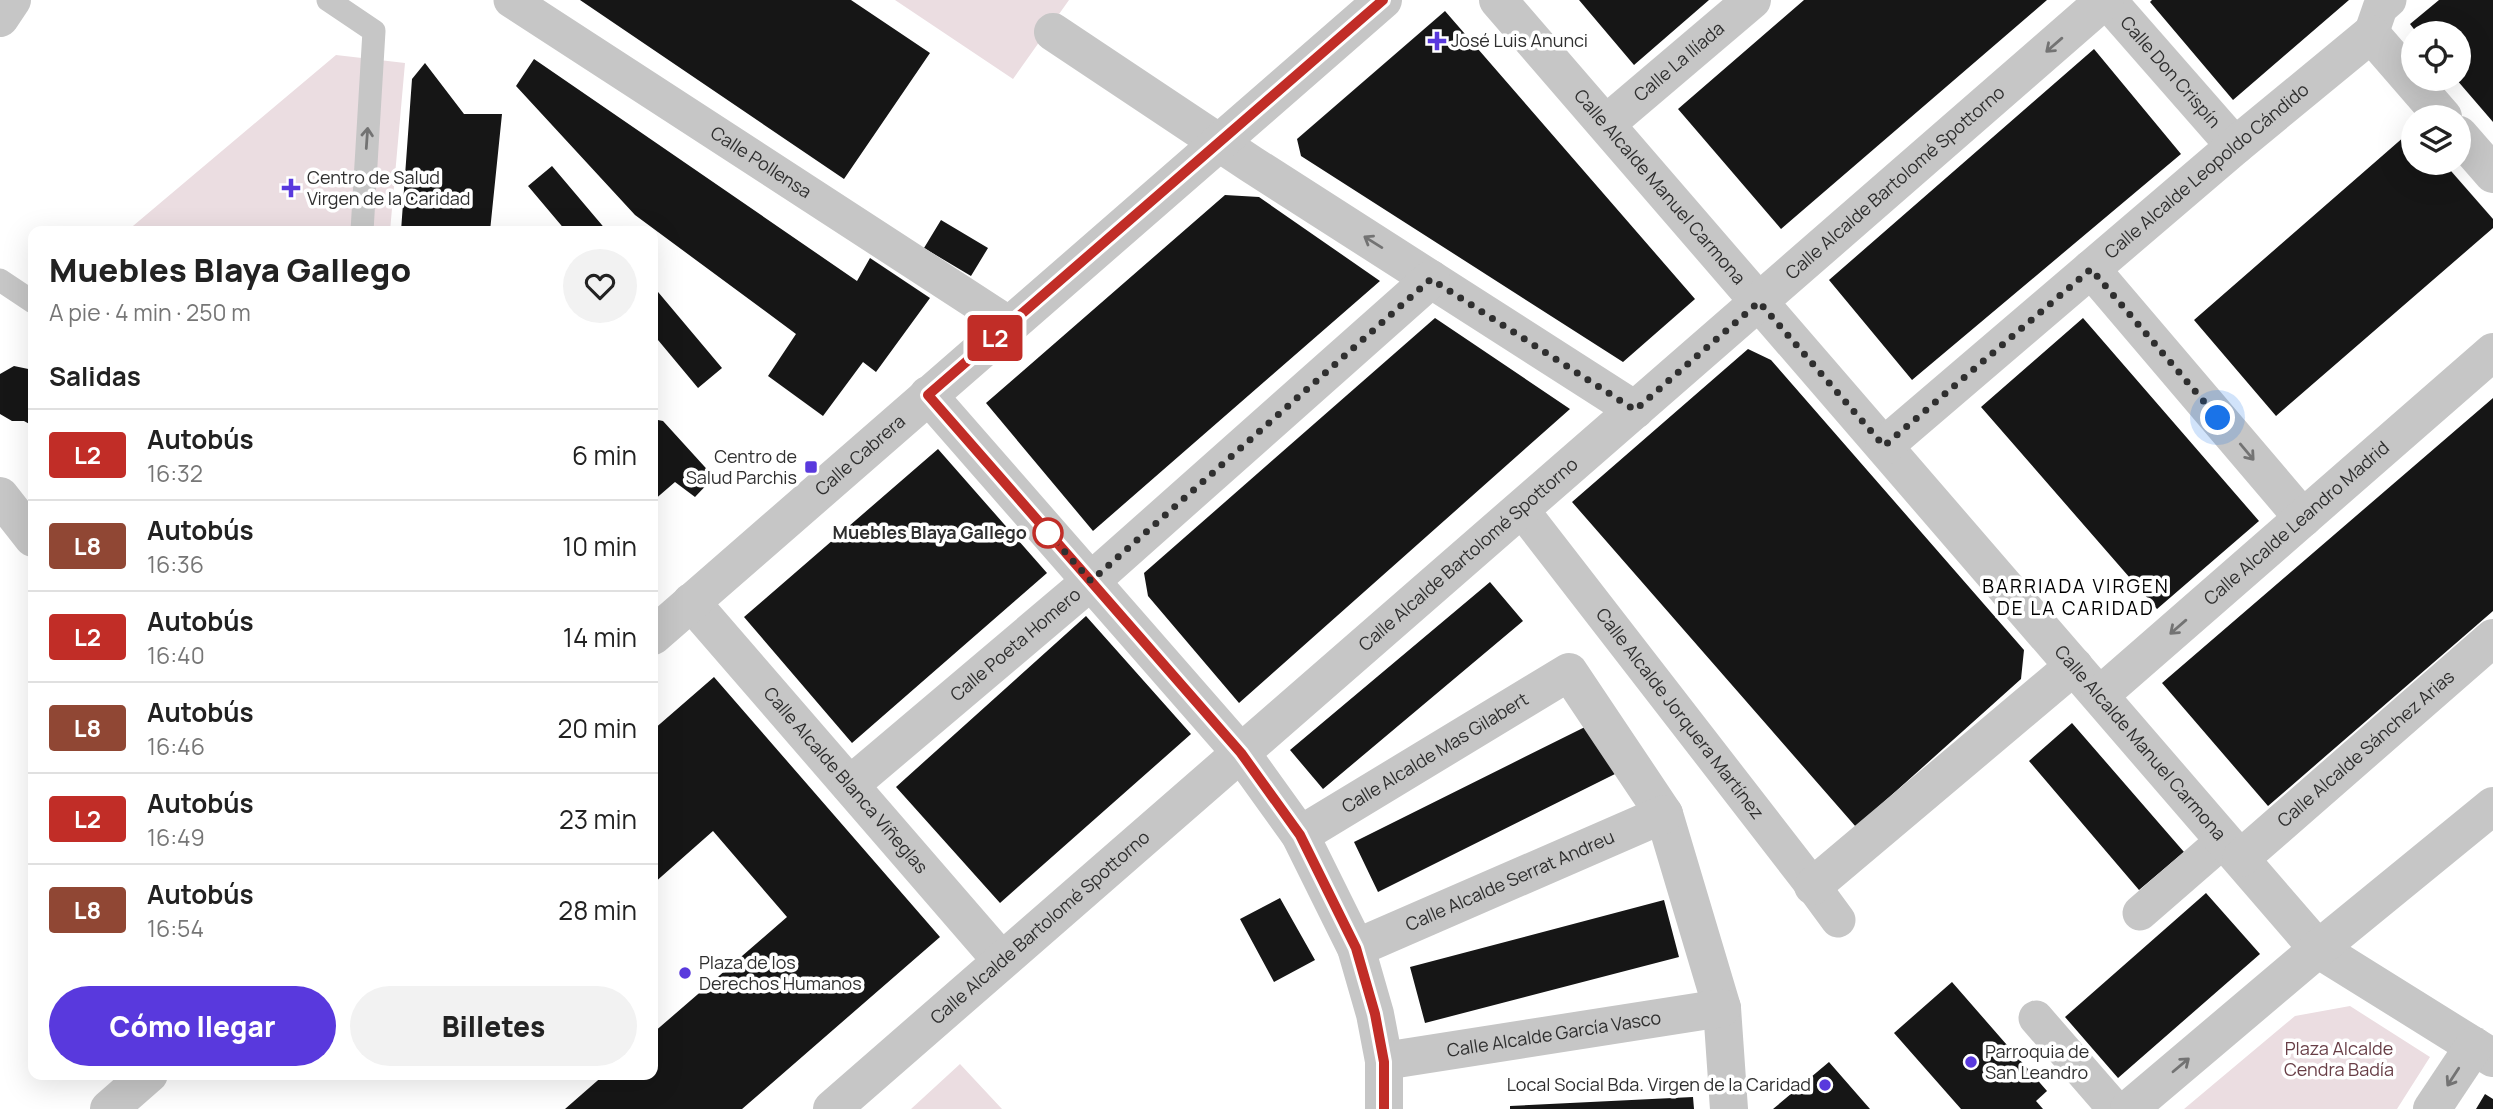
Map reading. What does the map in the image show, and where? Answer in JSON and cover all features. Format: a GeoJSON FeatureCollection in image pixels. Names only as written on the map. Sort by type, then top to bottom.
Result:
{"type":"FeatureCollection","features":[{"type":"Feature","properties":{"kind":"street"},"geometry":{"type":"LineString","coordinates":[[0,18],[12,0]]}},
{"type":"Feature","properties":{"kind":"street","name":"Calle Pollensa"},"geometry":{"type":"LineString","coordinates":[[511,0],[1011,325]]}},
{"type":"Feature","properties":{"kind":"street","name":"Calle Cabrera"},"geometry":{"type":"LineString","coordinates":[[658,632],[1383,0]]}},
{"type":"Feature","properties":{"kind":"street","name":"Calle Alcalde Manuel Carmona"},"geometry":{"type":"LineString","coordinates":[[1498,0],[2318,948],[2484,1052]]}},
{"type":"Feature","properties":{"kind":"street","name":"Calle La Ilíada"},"geometry":{"type":"LineString","coordinates":[[1606,124],[1752,0]]}},
{"type":"Feature","properties":{"kind":"street","name":"Calle Don Crispín"},"geometry":{"type":"LineString","coordinates":[[2106,0],[2235,146]]}},
{"type":"Feature","properties":{"kind":"street","name":"Calle Alcalde Bartolomé Spottorno"},"geometry":{"type":"LineString","coordinates":[[832,1109],[2106,0]]}},
{"type":"Feature","properties":{"kind":"street","name":"Calle Alcalde Leopoldo Cándido"},"geometry":{"type":"LineString","coordinates":[[1884,446],[2235,146],[2371,34],[2380,8],[2389,0]]}},
{"type":"Feature","properties":{"kind":"street"},"geometry":{"type":"LineString","coordinates":[[1053,32],[1219,143],[1635,410]]}},
{"type":"Feature","properties":{"kind":"street"},"geometry":{"type":"LineString","coordinates":[[2371,34],[2433,105]]}},
{"type":"Feature","properties":{"kind":"street"},"geometry":{"type":"LineString","coordinates":[[2471,149],[2493,174]]}},
{"type":"Feature","properties":{"kind":"street"},"geometry":{"type":"LineString","coordinates":[[2091,269],[2303,518]]}},
{"type":"Feature","properties":{"kind":"street","name":"Calle Poeta Homero"},"geometry":{"type":"LineString","coordinates":[[850,785],[1091,581],[1431,279]]}},
{"type":"Feature","properties":{"kind":"street","name":"Calle Alcalde Leandro Madrid"},"geometry":{"type":"LineString","coordinates":[[2100,695],[2493,352]]}},
{"type":"Feature","properties":{"kind":"street"},"geometry":{"type":"LineString","coordinates":[[928,395],[1241,753],[1300,835],[1356,948],[1375,1014],[1384,1062],[1384,1109]]}},
{"type":"Feature","properties":{"kind":"street"},"geometry":{"type":"LineString","coordinates":[[0,496],[28,532]]}},
{"type":"Feature","properties":{"kind":"street","name":"Calle Alcalde Jorquera Martínez"},"geometry":{"type":"LineString","coordinates":[[1521,509],[1838,920]]}},
{"type":"Feature","properties":{"kind":"street","name":"Calle Alcalde Blanca Viñeglas"},"geometry":{"type":"LineString","coordinates":[[691,602],[1001,960]]}},
{"type":"Feature","properties":{"kind":"street","name":"Calle Alcalde Sánchez Arias"},"geometry":{"type":"LineString","coordinates":[[2232,849],[2493,638]]}},
{"type":"Feature","properties":{"kind":"street"},"geometry":{"type":"LineString","coordinates":[[1813,886],[2074,666]]}},
{"type":"Feature","properties":{"kind":"street","name":"Calle Alcalde Mas Gilabert"},"geometry":{"type":"LineString","coordinates":[[1300,835],[1569,672],[1664,814]]}},
{"type":"Feature","properties":{"kind":"street"},"geometry":{"type":"LineString","coordinates":[[2129,1109],[2318,948],[2493,806]]}},
{"type":"Feature","properties":{"kind":"street"},"geometry":{"type":"LineString","coordinates":[[1664,814],[1722,1008],[1729,1109]]}},
{"type":"Feature","properties":{"kind":"street","name":"Calle Alcalde Serrat Andreu"},"geometry":{"type":"LineString","coordinates":[[1356,948],[1664,814]]}},
{"type":"Feature","properties":{"kind":"street"},"geometry":{"type":"LineString","coordinates":[[2140,912],[2232,849]]}},
{"type":"Feature","properties":{"kind":"street","name":"Calle Alcalde García Vasco"},"geometry":{"type":"LineString","coordinates":[[1384,1062],[1722,1008]]}},
{"type":"Feature","properties":{"kind":"street"},"geometry":{"type":"LineString","coordinates":[[2036,1018],[2115,1109]]}},
{"type":"Feature","properties":{"kind":"street"},"geometry":{"type":"LineString","coordinates":[[2432,1109],[2484,1052]]}},
{"type":"Feature","properties":{"kind":"street"},"geometry":{"type":"LineString","coordinates":[[110,1109],[142,1080]]}},
{"type":"Feature","properties":{"kind":"lane"},"geometry":{"type":"LineString","coordinates":[[328,0],[374,31],[362,226]]}},
{"type":"Feature","properties":{"kind":"lane"},"geometry":{"type":"LineString","coordinates":[[0,280],[28,299]]}},
{"type":"Feature","properties":{"kind":"green space"},"geometry":{"type":"Polygon","coordinates":[[[895,0],[1069,0],[1013,79],[895,0]]]}},
{"type":"Feature","properties":{"kind":"green space"},"geometry":{"type":"Polygon","coordinates":[[[336,55],[405,63],[390,226],[133,226],[336,55]]]}},
{"type":"Feature","properties":{"kind":"green space","name":"Plaza Alcalde Cendra Badía"},"geometry":{"type":"Polygon","coordinates":[[[2350,1006],[2430,1057],[2397,1109],[2184,1109],[2295,1016],[2350,1006]]]}},
{"type":"Feature","properties":{"kind":"green space"},"geometry":{"type":"Polygon","coordinates":[[[960,1064],[1002,1109],[911,1109],[960,1064]]]}},
{"type":"Feature","properties":{"kind":"building"},"geometry":{"type":"Polygon","coordinates":[[[580,0],[851,0],[930,53],[844,179],[580,0]]]}},
{"type":"Feature","properties":{"kind":"building"},"geometry":{"type":"Polygon","coordinates":[[[1579,0],[1709,0],[1634,65],[1579,0]]]}},
{"type":"Feature","properties":{"kind":"building"},"geometry":{"type":"Polygon","coordinates":[[[1804,0],[2047,0],[1781,229],[1678,109],[1804,0]]]}},
{"type":"Feature","properties":{"kind":"building"},"geometry":{"type":"Polygon","coordinates":[[[2349,0],[2233,100],[2150,2],[2349,0]]]}},
{"type":"Feature","properties":{"kind":"building"},"geometry":{"type":"Polygon","coordinates":[[[2439,0],[2493,0],[2493,122],[2466,91],[2471,91],[2471,21],[2414,21],[2439,0]]]}},
{"type":"Feature","properties":{"kind":"building"},"geometry":{"type":"Polygon","coordinates":[[[1445,11],[1695,299],[1623,362],[1301,156],[1297,139],[1445,11]]]}},
{"type":"Feature","properties":{"kind":"building"},"geometry":{"type":"Polygon","coordinates":[[[2094,49],[2181,154],[1912,380],[1829,280],[2094,49]]]}},
{"type":"Feature","properties":{"kind":"building"},"geometry":{"type":"Polygon","coordinates":[[[534,59],[857,281],[870,258],[930,298],[876,372],[863,362],[823,416],[768,376],[796,334],[658,232],[658,226],[650,226],[635,215],[516,86],[534,59]]]}},
{"type":"Feature","properties":{"kind":"building"},"geometry":{"type":"Polygon","coordinates":[[[425,63],[464,114],[502,114],[491,226],[401,226],[412,79],[425,63]]]}},
{"type":"Feature","properties":{"kind":"building"},"geometry":{"type":"Polygon","coordinates":[[[2401,139],[2401,175],[2454,175],[2493,219],[2493,228],[2276,416],[2194,320],[2401,139]]]}},
{"type":"Feature","properties":{"kind":"building"},"geometry":{"type":"Polygon","coordinates":[[[552,166],[603,226],[562,226],[528,186],[552,166]]]}},
{"type":"Feature","properties":{"kind":"building"},"geometry":{"type":"Polygon","coordinates":[[[1225,195],[1259,197],[1380,281],[1093,531],[986,403],[1225,195]]]}},
{"type":"Feature","properties":{"kind":"building"},"geometry":{"type":"Polygon","coordinates":[[[941,220],[988,248],[971,276],[924,248],[941,220]]]}},
{"type":"Feature","properties":{"kind":"building"},"geometry":{"type":"Polygon","coordinates":[[[658,292],[722,368],[698,388],[658,340],[658,292]]]}},
{"type":"Feature","properties":{"kind":"building"},"geometry":{"type":"Polygon","coordinates":[[[1435,318],[1570,409],[1239,703],[1148,596],[1144,573],[1435,318]]]}},
{"type":"Feature","properties":{"kind":"building"},"geometry":{"type":"Polygon","coordinates":[[[2083,318],[2259,521],[2157,609],[1981,407],[2083,318]]]}},
{"type":"Feature","properties":{"kind":"building"},"geometry":{"type":"Polygon","coordinates":[[[1748,349],[1771,360],[2024,650],[2021,679],[1856,827],[1572,502],[1748,349]]]}},
{"type":"Feature","properties":{"kind":"building"},"geometry":{"type":"Polygon","coordinates":[[[14,366],[28,369],[28,423],[12,421],[0,414],[0,374],[14,366]]]}},
{"type":"Feature","properties":{"kind":"building"},"geometry":{"type":"Polygon","coordinates":[[[2493,398],[2493,611],[2268,806],[2162,683],[2493,398]]]}},
{"type":"Feature","properties":{"kind":"building"},"geometry":{"type":"Polygon","coordinates":[[[658,420],[663,421],[714,477],[695,497],[675,482],[658,497],[658,420]]]}},
{"type":"Feature","properties":{"kind":"building"},"geometry":{"type":"Polygon","coordinates":[[[938,449],[1047,573],[852,743],[744,617],[938,449]]]}},
{"type":"Feature","properties":{"kind":"building"},"geometry":{"type":"Polygon","coordinates":[[[1490,582],[1523,621],[1323,789],[1290,750],[1490,582]]]}},
{"type":"Feature","properties":{"kind":"building"},"geometry":{"type":"Polygon","coordinates":[[[1086,616],[1191,734],[1000,903],[896,787],[1086,616]]]}},
{"type":"Feature","properties":{"kind":"building"},"geometry":{"type":"Polygon","coordinates":[[[714,677],[940,937],[742,1109],[565,1109],[598,1080],[658,1080],[658,1029],[787,917],[713,831],[658,880],[658,726],[714,677]]]}},
{"type":"Feature","properties":{"kind":"building"},"geometry":{"type":"Polygon","coordinates":[[[2072,723],[2184,852],[2139,890],[2029,761],[2072,723]]]}},
{"type":"Feature","properties":{"kind":"building"},"geometry":{"type":"Polygon","coordinates":[[[1591,724],[1615,774],[1378,892],[1354,842],[1591,724]]]}},
{"type":"Feature","properties":{"kind":"building"},"geometry":{"type":"Polygon","coordinates":[[[2206,893],[2260,954],[2118,1078],[2065,1017],[2206,893]]]}},
{"type":"Feature","properties":{"kind":"building"},"geometry":{"type":"Polygon","coordinates":[[[1280,898],[1315,960],[1274,982],[1240,919],[1280,898]]]}},
{"type":"Feature","properties":{"kind":"building"},"geometry":{"type":"Polygon","coordinates":[[[1664,900],[1679,957],[1425,1023],[1410,967],[1664,900]]]}},
{"type":"Feature","properties":{"kind":"building","name":"Parroquia de San Leandro"},"geometry":{"type":"Polygon","coordinates":[[[1952,982],[2047,1091],[2036,1101],[2043,1109],[1961,1109],[1894,1033],[1952,982]]]}},
{"type":"Feature","properties":{"kind":"building","name":"Local Social Bda. Virgen de la Caridad"},"geometry":{"type":"Polygon","coordinates":[[[1829,1062],[1870,1109],[1773,1109],[1829,1062]]]}},
{"type":"Feature","properties":{"kind":"building"},"geometry":{"type":"Polygon","coordinates":[[[2485,1094],[2493,1099],[2493,1109],[2476,1109],[2485,1094]]]}},
{"type":"Feature","properties":{"kind":"building"},"geometry":{"type":"Polygon","coordinates":[[[1693,1097],[1694,1109],[1510,1109],[1510,1106],[1693,1097]]]}},
{"type":"Feature","properties":{"kind":"bus line","name":"L2"},"geometry":{"type":"LineString","coordinates":[[1383,0],[928,395],[1241,753],[1300,835],[1356,948],[1375,1014],[1384,1062],[1384,1109]]}},
{"type":"Feature","properties":{"kind":"place","name":"José Luis Anunci"},"geometry":{"type":"Point","coordinates":[1437,41]}},
{"type":"Feature","properties":{"kind":"place","name":"Centro de Salud Virgen de la Caridad"},"geometry":{"type":"Point","coordinates":[291,188]}},
{"type":"Feature","properties":{"kind":"place","name":"Centro de Salud Parchis"},"geometry":{"type":"Point","coordinates":[811,467]}},
{"type":"Feature","properties":{"kind":"place","name":"Muebles Blaya Gallego"},"geometry":{"type":"Point","coordinates":[1048,533]}},
{"type":"Feature","properties":{"kind":"place","name":"Plaza de los Derechos Humanos"},"geometry":{"type":"Point","coordinates":[685,973]}},
{"type":"Feature","properties":{"kind":"place","name":"Parroquia de San Leandro"},"geometry":{"type":"Point","coordinates":[1971,1062]}},
{"type":"Feature","properties":{"kind":"place","name":"Local Social Bda. Virgen de la Caridad"},"geometry":{"type":"Point","coordinates":[1825,1085]}},
{"type":"Feature","properties":{"kind":"district","name":"BARRIADA VIRGEN DE LA CARIDAD"},"geometry":{"type":"Point","coordinates":[2076,597]}},
{"type":"Feature","properties":{"kind":"route"},"geometry":{"type":"LineString","coordinates":[[1048,533],[1091,581],[1431,279],[1635,410],[1759,302],[1884,446],[2091,269],[2218,418]]}}]}
